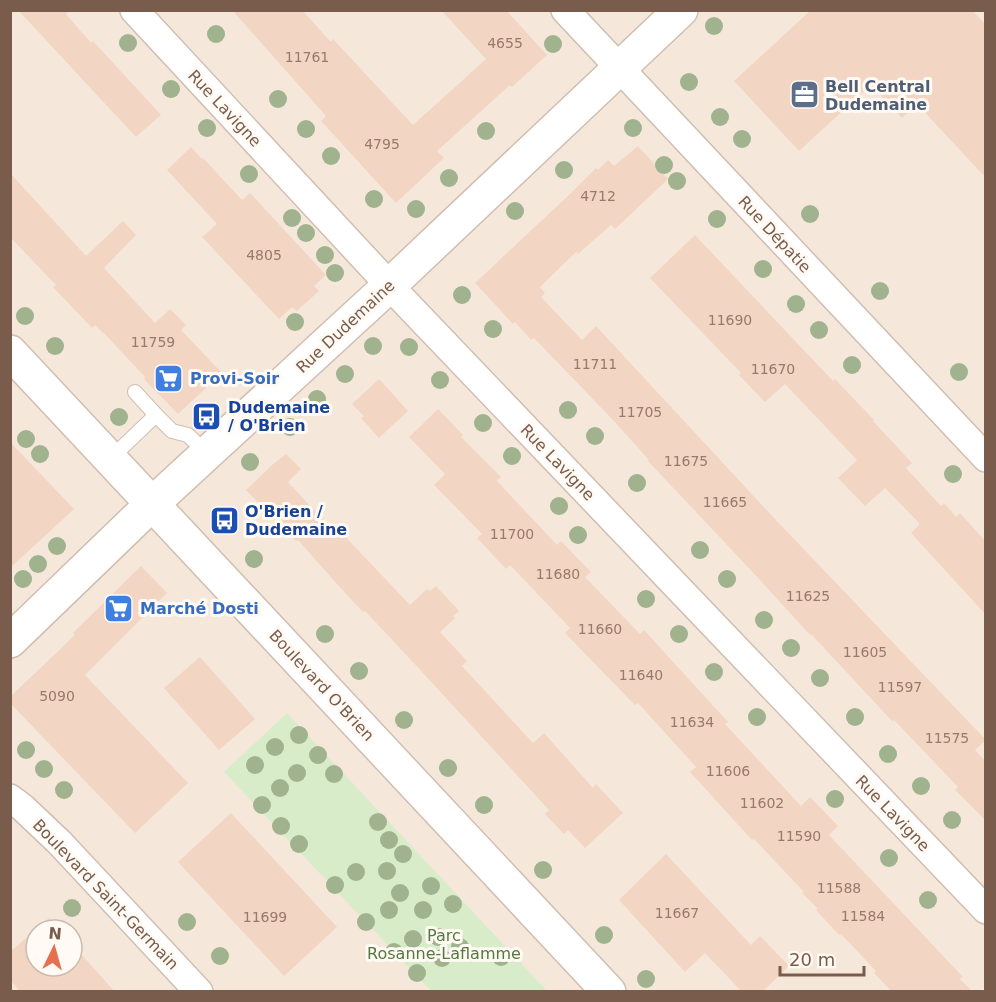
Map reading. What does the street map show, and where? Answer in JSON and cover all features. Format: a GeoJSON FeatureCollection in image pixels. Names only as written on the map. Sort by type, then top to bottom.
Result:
{"type":"FeatureCollection","features":[{"type":"Feature","properties":{"kind":"street","name":"Rue Lavigne"},"geometry":{"type":"LineString","coordinates":[[134,10],[390,285],[986,910]]}},
{"type":"Feature","properties":{"kind":"street","name":"Rue Dépatie"},"geometry":{"type":"LineString","coordinates":[[565,10],[986,458]]}},
{"type":"Feature","properties":{"kind":"street","name":"Rue Dudemaine"},"geometry":{"type":"LineString","coordinates":[[10,641],[206,453],[390,285],[681,10]]}},
{"type":"Feature","properties":{"kind":"street","name":"Boulevard O'Brien"},"geometry":{"type":"LineString","coordinates":[[10,352],[609,992]]}},
{"type":"Feature","properties":{"kind":"street","name":"Boulevard Saint-Germain"},"geometry":{"type":"LineString","coordinates":[[10,798],[60,843],[199,992]]}},
{"type":"Feature","properties":{"kind":"lane"},"geometry":{"type":"LineString","coordinates":[[135,392],[172,431],[188,435],[206,453]]}},
{"type":"Feature","properties":{"kind":"lane"},"geometry":{"type":"LineString","coordinates":[[110,459],[156,415]]}},
{"type":"Feature","properties":{"kind":"shaded area"},"geometry":{"type":"Polygon","coordinates":[[[10,11],[985,11],[985,987],[981,992],[11,991],[10,11]]]}},
{"type":"Feature","properties":{"kind":"green space","name":"Parc Rosanne-Laflamme"},"geometry":{"type":"Polygon","coordinates":[[[287,713],[547,991],[431,991],[224,772],[287,713]]]}},
{"type":"Feature","properties":{"kind":"building"},"geometry":{"type":"Polygon","coordinates":[[[18,10],[70,10],[66,14],[91,43],[93,41],[161,115],[136,137],[18,10]]]}},
{"type":"Feature","properties":{"kind":"building"},"geometry":{"type":"Polygon","coordinates":[[[232,10],[302,10],[331,42],[333,39],[413,125],[486,59],[441,10],[506,10],[547,55],[437,151],[444,158],[396,203],[321,121],[326,116],[232,10]]]}},
{"type":"Feature","properties":{"kind":"building","name":"Bell Central Dudemaine"},"geometry":{"type":"Polygon","coordinates":[[[811,10],[972,10],[986,25],[986,178],[917,104],[902,118],[871,85],[799,151],[734,81],[811,10]]]}},
{"type":"Feature","properties":{"kind":"building"},"geometry":{"type":"Polygon","coordinates":[[[638,146],[668,179],[615,229],[611,225],[578,254],[576,252],[540,287],[545,293],[541,297],[582,340],[596,326],[775,519],[986,740],[975,750],[986,762],[986,821],[955,790],[958,787],[810,635],[648,461],[613,420],[534,338],[531,340],[515,322],[513,324],[475,283],[596,168],[598,170],[608,160],[614,166],[638,146]]]}},
{"type":"Feature","properties":{"kind":"building"},"geometry":{"type":"Polygon","coordinates":[[[191,147],[242,200],[250,193],[326,275],[314,286],[319,291],[297,311],[292,307],[279,319],[202,237],[217,224],[167,170],[191,147]]]}},
{"type":"Feature","properties":{"kind":"building"},"geometry":{"type":"Polygon","coordinates":[[[10,173],[86,256],[123,221],[136,235],[104,268],[155,323],[170,309],[186,325],[181,330],[222,373],[178,414],[104,333],[95,325],[92,328],[53,287],[56,285],[10,237],[10,173]]]}},
{"type":"Feature","properties":{"kind":"building"},"geometry":{"type":"Polygon","coordinates":[[[695,235],[833,381],[835,379],[874,420],[912,463],[906,468],[941,506],[944,503],[956,517],[960,513],[986,542],[986,615],[911,533],[920,524],[885,488],[865,506],[838,478],[857,460],[785,384],[765,402],[739,375],[741,373],[650,278],[695,235]]]}},
{"type":"Feature","properties":{"kind":"building"},"geometry":{"type":"Polygon","coordinates":[[[379,379],[408,411],[379,438],[361,418],[364,416],[352,404],[379,379]]]}},
{"type":"Feature","properties":{"kind":"building"},"geometry":{"type":"Polygon","coordinates":[[[438,409],[463,435],[461,437],[501,477],[497,481],[557,545],[561,541],[591,572],[585,577],[640,634],[644,630],[728,722],[725,724],[801,806],[810,797],[838,826],[829,835],[963,977],[960,979],[973,992],[892,992],[874,973],[876,971],[816,910],[818,909],[802,893],[804,892],[754,839],[752,840],[690,772],[696,767],[638,703],[635,705],[565,633],[570,628],[510,565],[506,569],[477,538],[482,534],[434,485],[445,474],[409,437],[438,409]]]}},
{"type":"Feature","properties":{"kind":"building"},"geometry":{"type":"Polygon","coordinates":[[[10,442],[74,509],[10,568],[10,442]]]}},
{"type":"Feature","properties":{"kind":"building"},"geometry":{"type":"Polygon","coordinates":[[[286,454],[301,469],[288,482],[335,533],[339,530],[410,605],[427,589],[430,591],[436,586],[459,611],[440,632],[467,661],[462,666],[533,743],[544,733],[593,788],[596,784],[623,813],[585,848],[568,830],[564,834],[545,814],[549,810],[411,660],[365,611],[363,612],[298,540],[296,541],[246,490],[286,454]]]}},
{"type":"Feature","properties":{"kind":"building"},"geometry":{"type":"Polygon","coordinates":[[[141,566],[167,593],[85,675],[188,783],[135,833],[10,703],[10,697],[75,635],[73,633],[141,566]]]}},
{"type":"Feature","properties":{"kind":"building"},"geometry":{"type":"Polygon","coordinates":[[[200,657],[255,719],[219,750],[164,688],[200,657]]]}},
{"type":"Feature","properties":{"kind":"building"},"geometry":{"type":"Polygon","coordinates":[[[231,813],[337,927],[284,976],[178,862],[231,813]]]}},
{"type":"Feature","properties":{"kind":"building"},"geometry":{"type":"Polygon","coordinates":[[[666,854],[751,945],[760,936],[789,966],[762,992],[742,992],[705,953],[685,972],[619,900],[666,854]]]}},
{"type":"Feature","properties":{"kind":"building"},"geometry":{"type":"Polygon","coordinates":[[[24,940],[24,978],[84,978],[84,957],[115,992],[21,992],[10,980],[10,952],[24,940]]]}},
{"type":"Feature","properties":{"kind":"place","name":"Bell Central Dudemaine"},"geometry":{"type":"Point","coordinates":[804,95]}},
{"type":"Feature","properties":{"kind":"place","name":"Provi-Soir"},"geometry":{"type":"Point","coordinates":[169,378]}},
{"type":"Feature","properties":{"kind":"place","name":"Dudemaine / O'Brien"},"geometry":{"type":"Point","coordinates":[207,416]}},
{"type":"Feature","properties":{"kind":"place","name":"O'Brien / Dudemaine"},"geometry":{"type":"Point","coordinates":[224,520]}},
{"type":"Feature","properties":{"kind":"place","name":"Marché Dosti"},"geometry":{"type":"Point","coordinates":[119,608]}}]}
